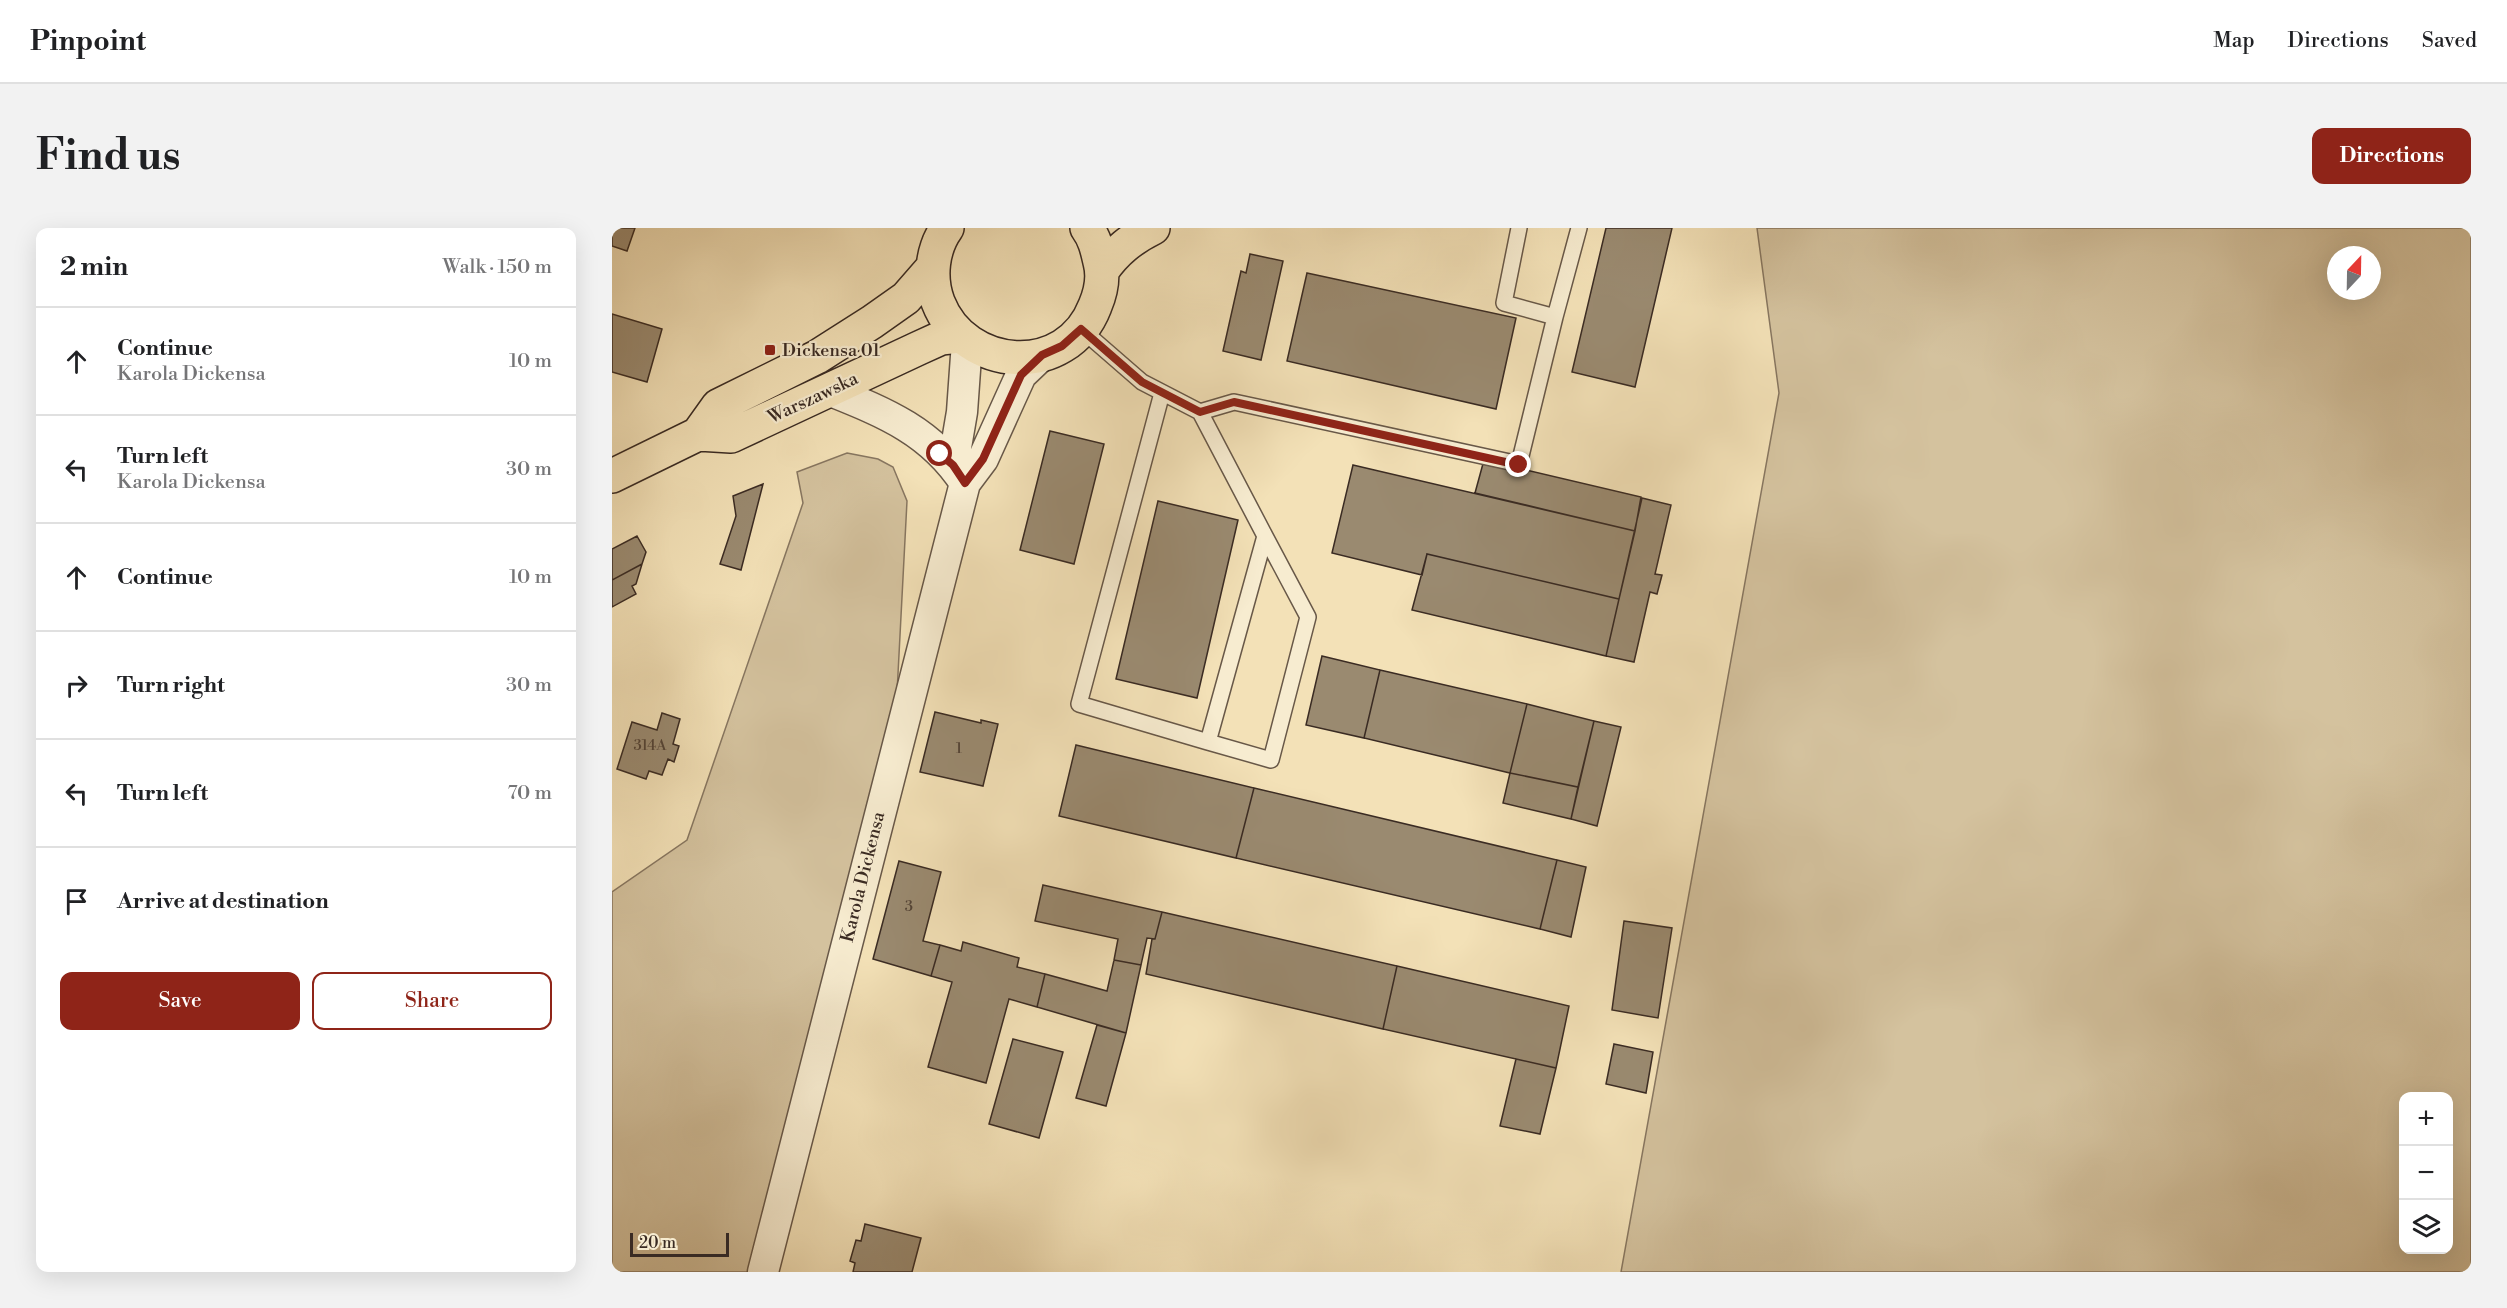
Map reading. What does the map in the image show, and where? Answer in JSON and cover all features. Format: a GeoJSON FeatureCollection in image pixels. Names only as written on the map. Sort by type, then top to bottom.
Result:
{"type":"FeatureCollection","features":[{"type":"Feature","properties":{"kind":"main road"},"geometry":{"type":"LineString","coordinates":[[947,228],[940,238],[933,267],[934,292],[944,316],[963,339],[990,354],[1016,358],[1042,355],[1062,346],[1081,329],[1092,314],[1100,293],[1102,271],[1095,239],[1087,228]]}},
{"type":"Feature","properties":{"kind":"main road"},"geometry":{"type":"LineString","coordinates":[[1102,271],[1114,254],[1134,238],[1153,228]]}},
{"type":"Feature","properties":{"kind":"main road","name":"Warszawska"},"geometry":{"type":"LineString","coordinates":[[612,476],[698,434],[718,406],[806,362],[872,322],[906,297],[933,267]]}},
{"type":"Feature","properties":{"kind":"main road","name":"Warszawska"},"geometry":{"type":"LineString","coordinates":[[698,434],[731,436],[831,391],[926,344],[941,338],[963,339]]}},
{"type":"Feature","properties":{"kind":"street","name":"Karola Dickensa"},"geometry":{"type":"LineString","coordinates":[[763,1272],[959,474],[963,339]]}},
{"type":"Feature","properties":{"kind":"street","name":"Karola Dickensa"},"geometry":{"type":"LineString","coordinates":[[959,474],[983,459],[1021,375],[1042,355]]}},
{"type":"Feature","properties":{"kind":"street"},"geometry":{"type":"LineString","coordinates":[[831,391],[895,417],[917,433],[959,474]]}},
{"type":"Feature","properties":{"kind":"lane"},"geometry":{"type":"LineString","coordinates":[[1519,228],[1503,303],[1555,317]]}},
{"type":"Feature","properties":{"kind":"lane"},"geometry":{"type":"LineString","coordinates":[[1200,412],[1234,402],[1519,465],[1579,228]]}},
{"type":"Feature","properties":{"kind":"lane"},"geometry":{"type":"LineString","coordinates":[[1081,329],[1142,382],[1200,412],[1308,617],[1270,760],[1079,704],[1162,393]]}},
{"type":"Feature","properties":{"kind":"lane"},"geometry":{"type":"LineString","coordinates":[[1208,742],[1265,536]]}},
{"type":"Feature","properties":{"kind":"shaded area"},"geometry":{"type":"Polygon","coordinates":[[[1757,228],[2471,228],[2471,1272],[1621,1272],[1779,393],[1757,228]]]}},
{"type":"Feature","properties":{"kind":"shaded area"},"geometry":{"type":"Polygon","coordinates":[[[847,453],[878,459],[893,467],[907,501],[897,693],[748,1272],[612,1272],[612,892],[687,840],[803,503],[797,472],[847,453]]]}},
{"type":"Feature","properties":{"kind":"building"},"geometry":{"type":"Polygon","coordinates":[[[612,228],[635,228],[627,251],[612,246],[612,228]]]}},
{"type":"Feature","properties":{"kind":"building"},"geometry":{"type":"Polygon","coordinates":[[[1606,228],[1672,228],[1635,387],[1572,372],[1606,228]]]}},
{"type":"Feature","properties":{"kind":"building"},"geometry":{"type":"Polygon","coordinates":[[[1250,254],[1283,261],[1261,360],[1223,351],[1241,271],[1246,273],[1250,254]]]}},
{"type":"Feature","properties":{"kind":"building"},"geometry":{"type":"Polygon","coordinates":[[[1307,273],[1516,318],[1496,409],[1287,361],[1307,273]]]}},
{"type":"Feature","properties":{"kind":"building"},"geometry":{"type":"Polygon","coordinates":[[[612,314],[662,329],[647,382],[612,372],[612,314]]]}},
{"type":"Feature","properties":{"kind":"building"},"geometry":{"type":"Polygon","coordinates":[[[1050,431],[1104,444],[1074,564],[1020,550],[1050,431]]]}},
{"type":"Feature","properties":{"kind":"building"},"geometry":{"type":"Polygon","coordinates":[[[1484,460],[1641,497],[1635,531],[1475,493],[1484,460]]]}},
{"type":"Feature","properties":{"kind":"building"},"geometry":{"type":"Polygon","coordinates":[[[1353,465],[1635,531],[1619,599],[1427,554],[1422,575],[1332,553],[1353,465]]]}},
{"type":"Feature","properties":{"kind":"building"},"geometry":{"type":"Polygon","coordinates":[[[763,484],[741,570],[720,564],[736,516],[733,496],[763,484]]]}},
{"type":"Feature","properties":{"kind":"building"},"geometry":{"type":"Polygon","coordinates":[[[1642,498],[1671,505],[1655,574],[1662,575],[1657,594],[1650,592],[1634,662],[1606,656],[1642,498]]]}},
{"type":"Feature","properties":{"kind":"building"},"geometry":{"type":"Polygon","coordinates":[[[1158,501],[1238,520],[1197,698],[1116,679],[1158,501]]]}},
{"type":"Feature","properties":{"kind":"building"},"geometry":{"type":"Polygon","coordinates":[[[637,536],[646,552],[642,564],[612,580],[612,549],[637,536]]]}},
{"type":"Feature","properties":{"kind":"building"},"geometry":{"type":"Polygon","coordinates":[[[1427,554],[1619,599],[1606,656],[1412,610],[1427,554]]]}},
{"type":"Feature","properties":{"kind":"building"},"geometry":{"type":"Polygon","coordinates":[[[642,564],[636,584],[632,586],[636,594],[612,607],[612,580],[642,564]]]}},
{"type":"Feature","properties":{"kind":"building"},"geometry":{"type":"Polygon","coordinates":[[[1322,656],[1380,670],[1364,738],[1306,725],[1322,656]]]}},
{"type":"Feature","properties":{"kind":"building"},"geometry":{"type":"Polygon","coordinates":[[[1380,670],[1527,704],[1510,773],[1364,738],[1380,670]]]}},
{"type":"Feature","properties":{"kind":"building"},"geometry":{"type":"Polygon","coordinates":[[[1527,704],[1594,721],[1578,787],[1510,773],[1527,704]]]}},
{"type":"Feature","properties":{"kind":"building"},"geometry":{"type":"Polygon","coordinates":[[[935,712],[981,723],[981,720],[998,724],[983,786],[920,772],[935,712]]]}},
{"type":"Feature","properties":{"kind":"building"},"geometry":{"type":"Polygon","coordinates":[[[662,713],[680,719],[673,744],[679,746],[674,762],[668,759],[662,775],[649,771],[646,779],[617,769],[632,722],[657,730],[662,713]]]}},
{"type":"Feature","properties":{"kind":"building"},"geometry":{"type":"Polygon","coordinates":[[[1594,721],[1621,727],[1597,826],[1571,819],[1594,721]]]}},
{"type":"Feature","properties":{"kind":"building"},"geometry":{"type":"Polygon","coordinates":[[[1076,745],[1254,788],[1236,858],[1059,816],[1076,745]]]}},
{"type":"Feature","properties":{"kind":"building"},"geometry":{"type":"Polygon","coordinates":[[[1510,773],[1578,787],[1571,819],[1503,803],[1510,773]]]}},
{"type":"Feature","properties":{"kind":"building"},"geometry":{"type":"Polygon","coordinates":[[[1254,788],[1557,860],[1540,929],[1236,858],[1254,788]]]}},
{"type":"Feature","properties":{"kind":"building"},"geometry":{"type":"Polygon","coordinates":[[[1557,860],[1586,867],[1571,937],[1540,929],[1557,860]]]}},
{"type":"Feature","properties":{"kind":"building"},"geometry":{"type":"Polygon","coordinates":[[[899,861],[941,872],[923,941],[940,945],[931,976],[873,959],[899,861]]]}},
{"type":"Feature","properties":{"kind":"building"},"geometry":{"type":"Polygon","coordinates":[[[1043,885],[1162,912],[1155,939],[1147,938],[1141,965],[1114,960],[1118,939],[1035,921],[1043,885]]]}},
{"type":"Feature","properties":{"kind":"building"},"geometry":{"type":"Polygon","coordinates":[[[1162,912],[1397,966],[1383,1029],[1146,974],[1152,939],[1155,939],[1162,912]]]}},
{"type":"Feature","properties":{"kind":"building"},"geometry":{"type":"Polygon","coordinates":[[[1624,921],[1672,928],[1658,1018],[1612,1010],[1624,921]]]}},
{"type":"Feature","properties":{"kind":"building"},"geometry":{"type":"Polygon","coordinates":[[[963,942],[1019,958],[1017,967],[1045,974],[1037,1007],[1009,999],[986,1083],[928,1067],[952,982],[931,976],[940,945],[961,951],[963,942]]]}},
{"type":"Feature","properties":{"kind":"building"},"geometry":{"type":"Polygon","coordinates":[[[1114,960],[1141,965],[1126,1033],[1037,1007],[1045,974],[1107,991],[1114,960]]]}},
{"type":"Feature","properties":{"kind":"building"},"geometry":{"type":"Polygon","coordinates":[[[1397,966],[1569,1006],[1556,1068],[1383,1029],[1397,966]]]}},
{"type":"Feature","properties":{"kind":"building"},"geometry":{"type":"Polygon","coordinates":[[[1097,1025],[1126,1033],[1106,1106],[1076,1098],[1097,1025]]]}},
{"type":"Feature","properties":{"kind":"building"},"geometry":{"type":"Polygon","coordinates":[[[1013,1039],[1063,1052],[1039,1138],[989,1124],[1013,1039]]]}},
{"type":"Feature","properties":{"kind":"building"},"geometry":{"type":"Polygon","coordinates":[[[1614,1044],[1653,1052],[1646,1093],[1606,1084],[1614,1044]]]}},
{"type":"Feature","properties":{"kind":"building"},"geometry":{"type":"Polygon","coordinates":[[[1516,1059],[1556,1068],[1540,1134],[1500,1126],[1516,1059]]]}},
{"type":"Feature","properties":{"kind":"building"},"geometry":{"type":"Polygon","coordinates":[[[865,1224],[921,1238],[912,1272],[853,1272],[855,1263],[850,1261],[856,1240],[861,1241],[865,1224]]]}},
{"type":"Feature","properties":{"kind":"place","name":"Dickensa 01"},"geometry":{"type":"Point","coordinates":[770,350]}},
{"type":"Feature","properties":{"kind":"route"},"geometry":{"type":"LineString","coordinates":[[940,454],[953,465],[965,483],[983,459],[1021,375],[1042,355],[1062,346],[1081,329],[1142,382],[1200,412],[1234,402],[1519,465]]}}]}
